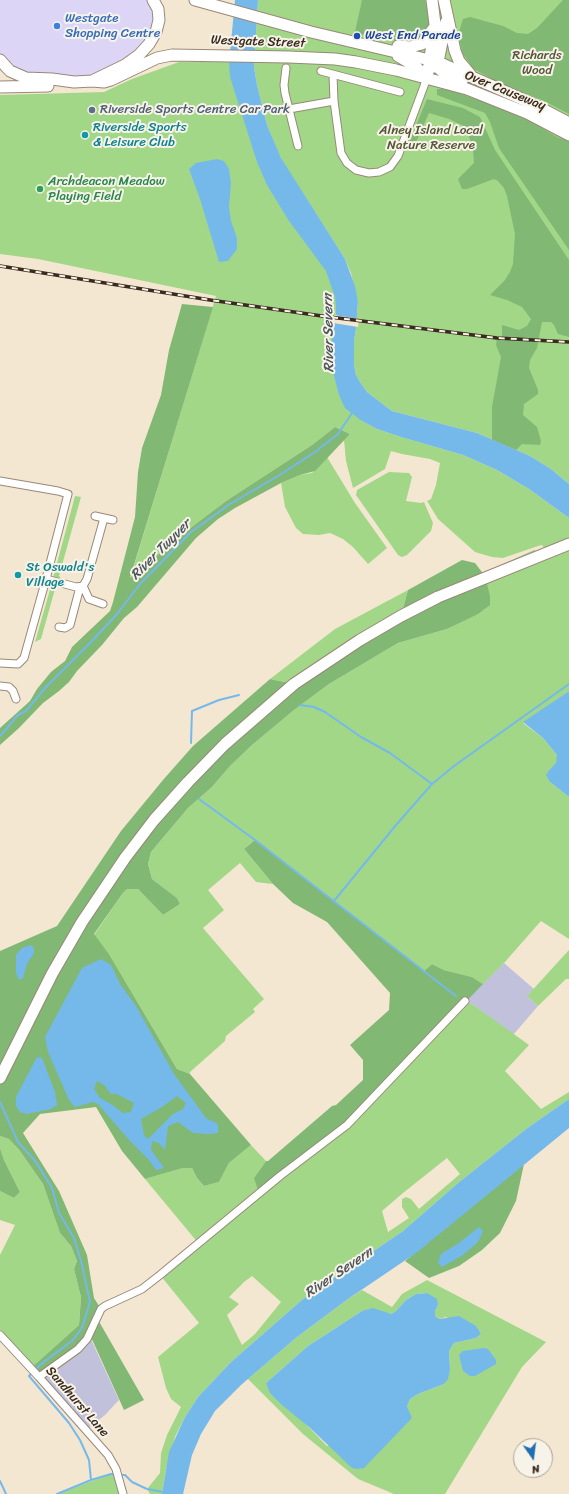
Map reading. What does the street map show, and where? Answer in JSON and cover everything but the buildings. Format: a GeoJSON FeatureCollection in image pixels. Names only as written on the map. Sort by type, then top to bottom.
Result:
{"type":"FeatureCollection","features":[{"type":"Feature","properties":{"kind":"main road"},"geometry":{"type":"LineString","coordinates":[[92,81],[125,65],[139,55],[149,44],[156,32],[159,20],[158,9],[153,0]]}},
{"type":"Feature","properties":{"kind":"main road"},"geometry":{"type":"LineString","coordinates":[[432,0],[435,24],[435,62],[445,74],[500,99],[510,106]]}},
{"type":"Feature","properties":{"kind":"main road"},"geometry":{"type":"LineString","coordinates":[[444,0],[455,51],[459,61],[472,76]]}},
{"type":"Feature","properties":{"kind":"main road","name":"Westgate Street"},"geometry":{"type":"LineString","coordinates":[[199,1],[296,28],[368,44],[435,62]]}},
{"type":"Feature","properties":{"kind":"main road"},"geometry":{"type":"LineString","coordinates":[[380,47],[415,66],[427,78],[435,62],[447,14]]}},
{"type":"Feature","properties":{"kind":"main road"},"geometry":{"type":"LineString","coordinates":[[368,44],[375,43],[406,47],[419,46],[427,40],[435,24]]}},
{"type":"Feature","properties":{"kind":"main road","name":"Westgate Street"},"geometry":{"type":"LineString","coordinates":[[74,82],[104,82],[164,56],[180,54],[320,58],[356,62],[427,78]]}},
{"type":"Feature","properties":{"kind":"main road"},"geometry":{"type":"LineString","coordinates":[[0,60],[10,71],[26,78],[74,82]]}},
{"type":"Feature","properties":{"kind":"main road","name":"Over Causeway"},"geometry":{"type":"LineString","coordinates":[[435,62],[472,76],[529,108],[569,135]]}},
{"type":"Feature","properties":{"kind":"main road","name":"Over Causeway"},"geometry":{"type":"LineString","coordinates":[[427,78],[467,89],[510,106],[529,108],[569,123]]}},
{"type":"Feature","properties":{"kind":"main road"},"geometry":{"type":"LineString","coordinates":[[0,88],[53,86],[74,82]]}},
{"type":"Feature","properties":{"kind":"main road"},"geometry":{"type":"LineString","coordinates":[[0,1078],[52,974],[82,922],[125,858],[149,827],[188,782],[225,744],[294,684],[360,640],[401,616],[438,597],[569,544]]}},
{"type":"Feature","properties":{"kind":"street"},"geometry":{"type":"LineString","coordinates":[[286,68],[284,85],[298,146]]}},
{"type":"Feature","properties":{"kind":"street"},"geometry":{"type":"LineString","coordinates":[[321,71],[400,92]]}},
{"type":"Feature","properties":{"kind":"street"},"geometry":{"type":"LineString","coordinates":[[333,74],[334,101],[341,153],[347,163],[356,170],[369,173],[379,172],[390,167],[398,156],[427,78]]}},
{"type":"Feature","properties":{"kind":"street"},"geometry":{"type":"LineString","coordinates":[[289,109],[334,101]]}},
{"type":"Feature","properties":{"kind":"street"},"geometry":{"type":"LineString","coordinates":[[0,481],[68,494],[24,658],[18,664],[0,663]]}},
{"type":"Feature","properties":{"kind":"street"},"geometry":{"type":"LineString","coordinates":[[95,516],[113,520]]}},
{"type":"Feature","properties":{"kind":"street"},"geometry":{"type":"LineString","coordinates":[[59,627],[65,628],[70,625],[82,586],[87,579],[104,518]]}},
{"type":"Feature","properties":{"kind":"street"},"geometry":{"type":"LineString","coordinates":[[46,579],[76,587],[82,586]]}},
{"type":"Feature","properties":{"kind":"street"},"geometry":{"type":"LineString","coordinates":[[82,586],[89,599],[103,604]]}},
{"type":"Feature","properties":{"kind":"street"},"geometry":{"type":"LineString","coordinates":[[0,686],[9,687],[13,691],[16,699]]}},
{"type":"Feature","properties":{"kind":"street"},"geometry":{"type":"LineString","coordinates":[[40,1377],[78,1350],[87,1339],[101,1309],[142,1288],[160,1275],[280,1176],[347,1125],[465,1001]]}},
{"type":"Feature","properties":{"kind":"street","name":"Sandhurst Lane"},"geometry":{"type":"LineString","coordinates":[[0,1335],[40,1377],[108,1455],[116,1469],[123,1494]]}},
{"type":"Feature","properties":{"kind":"shaded area"},"geometry":{"type":"Polygon","coordinates":[[[0,0],[153,0],[158,9],[149,44],[99,78],[32,79],[0,60],[0,0]]]}},
{"type":"Feature","properties":{"kind":"shaded area"},"geometry":{"type":"Polygon","coordinates":[[[504,963],[534,989],[527,996],[538,1006],[513,1035],[475,1006],[465,1001],[504,963]]]}},
{"type":"Feature","properties":{"kind":"shaded area"},"geometry":{"type":"Polygon","coordinates":[[[89,1335],[119,1400],[105,1415],[86,1430],[39,1377],[89,1335]]]}},
{"type":"Feature","properties":{"kind":"green space","name":"Alney Island Local Nature Reserve"},"geometry":{"type":"Polygon","coordinates":[[[258,0],[569,0],[569,484],[551,469],[530,456],[477,433],[392,411],[367,392],[360,382],[356,375],[354,365],[354,342],[358,301],[351,273],[345,259],[284,164],[267,125],[254,67],[258,0]]]}},
{"type":"Feature","properties":{"kind":"green space"},"geometry":{"type":"Polygon","coordinates":[[[362,0],[425,0],[430,25],[420,40],[410,43],[363,35],[355,32],[362,0]]]}},
{"type":"Feature","properties":{"kind":"green space","name":"Richards Wood"},"geometry":{"type":"Polygon","coordinates":[[[563,0],[569,0],[569,114],[546,102],[494,80],[474,69],[463,54],[458,35],[463,19],[470,17],[503,26],[517,33],[528,34],[537,28],[563,0]]]}},
{"type":"Feature","properties":{"kind":"green space"},"geometry":{"type":"Polygon","coordinates":[[[179,62],[242,62],[260,139],[339,274],[362,421],[377,429],[463,455],[497,470],[529,489],[569,518],[569,691],[523,723],[543,738],[557,755],[557,763],[550,769],[550,782],[569,797],[569,939],[541,921],[504,963],[483,984],[472,977],[444,970],[432,964],[424,971],[255,840],[244,849],[273,884],[256,882],[240,863],[208,890],[224,910],[203,928],[264,999],[253,1009],[255,1012],[226,1036],[225,1041],[190,1072],[190,1074],[177,1069],[109,954],[94,935],[127,889],[138,889],[163,915],[180,904],[177,898],[152,879],[148,864],[151,852],[188,808],[212,787],[230,766],[252,745],[294,710],[329,684],[398,643],[447,629],[485,609],[487,582],[496,572],[494,568],[534,550],[538,556],[544,548],[542,545],[503,558],[492,557],[475,552],[438,519],[427,501],[431,499],[436,485],[440,463],[430,459],[391,451],[385,469],[353,488],[346,461],[344,440],[350,434],[335,427],[312,445],[226,501],[193,526],[130,579],[216,296],[38,259],[0,254],[0,95],[104,92],[132,79],[179,62]]]}},
{"type":"Feature","properties":{"kind":"green space","name":"Richards Wood"},"geometry":{"type":"Polygon","coordinates":[[[437,89],[448,89],[497,107],[529,121],[559,138],[569,140],[569,250],[499,148],[490,122],[485,113],[437,95],[437,89]]]}},
{"type":"Feature","properties":{"kind":"green space"},"geometry":{"type":"Polygon","coordinates":[[[427,99],[463,108],[480,117],[495,150],[569,260],[569,337],[558,334],[551,322],[542,322],[537,348],[530,360],[529,368],[538,390],[538,394],[524,404],[523,415],[537,427],[541,441],[540,445],[522,444],[516,450],[492,440],[492,407],[501,357],[496,345],[497,337],[502,337],[502,325],[519,330],[527,326],[531,319],[522,307],[507,300],[490,295],[505,280],[513,264],[515,234],[507,196],[504,188],[494,179],[467,189],[462,189],[458,179],[474,163],[473,149],[466,127],[449,119],[429,113],[413,149],[408,145],[427,99]]]}},
{"type":"Feature","properties":{"kind":"green space"},"geometry":{"type":"Polygon","coordinates":[[[182,304],[213,307],[130,578],[226,501],[312,445],[335,427],[350,434],[315,471],[300,475],[281,483],[235,508],[218,519],[196,538],[137,607],[124,618],[69,682],[43,703],[0,745],[0,728],[30,701],[37,689],[51,672],[65,661],[72,647],[110,611],[135,517],[138,472],[142,448],[161,395],[169,350],[182,304]]]}},
{"type":"Feature","properties":{"kind":"green space"},"geometry":{"type":"Polygon","coordinates":[[[327,457],[355,503],[387,548],[368,564],[353,547],[343,539],[330,533],[319,535],[303,534],[296,528],[285,507],[281,483],[300,475],[312,473],[327,457]]]}},
{"type":"Feature","properties":{"kind":"green space"},"geometry":{"type":"Polygon","coordinates":[[[389,472],[409,473],[412,477],[406,501],[424,502],[433,523],[431,531],[407,555],[402,557],[398,555],[356,495],[357,490],[389,472]]]}},
{"type":"Feature","properties":{"kind":"green space"},"geometry":{"type":"Polygon","coordinates":[[[75,496],[81,497],[59,576],[62,580],[53,578],[75,496]]]}},
{"type":"Feature","properties":{"kind":"green space"},"geometry":{"type":"Polygon","coordinates":[[[462,560],[475,563],[485,576],[490,596],[490,605],[478,614],[447,629],[398,643],[329,684],[294,710],[252,745],[230,766],[212,787],[188,808],[151,852],[148,864],[152,879],[177,898],[180,904],[163,915],[138,889],[127,889],[94,934],[109,954],[177,1069],[190,1074],[251,1145],[229,1163],[219,1182],[204,1186],[197,1178],[192,1168],[183,1168],[145,1179],[122,1151],[96,1107],[40,1114],[23,1133],[59,1191],[87,1255],[94,1298],[101,1309],[97,1318],[144,1400],[124,1410],[90,1335],[39,1377],[31,1368],[79,1325],[81,1297],[74,1269],[77,1261],[71,1246],[60,1233],[43,1184],[20,1151],[9,1139],[0,1136],[0,951],[57,926],[121,831],[163,780],[193,746],[270,679],[294,684],[401,616],[408,590],[462,560]]]}},
{"type":"Feature","properties":{"kind":"green space"},"geometry":{"type":"Polygon","coordinates":[[[51,586],[59,587],[55,589],[41,639],[35,642],[51,586]]]}},
{"type":"Feature","properties":{"kind":"green space"},"geometry":{"type":"Polygon","coordinates":[[[408,590],[401,616],[294,684],[270,679],[335,629],[408,590]]]}},
{"type":"Feature","properties":{"kind":"green space"},"geometry":{"type":"Polygon","coordinates":[[[255,840],[424,971],[432,964],[444,970],[472,977],[483,984],[346,1126],[259,1193],[254,1178],[266,1161],[268,1161],[332,1106],[336,1105],[363,1080],[363,1060],[350,1045],[389,1010],[390,993],[327,922],[293,903],[273,884],[244,849],[255,840]]]}},
{"type":"Feature","properties":{"kind":"green space"},"geometry":{"type":"Polygon","coordinates":[[[569,950],[569,979],[566,979],[538,1006],[527,996],[569,950]]]}},
{"type":"Feature","properties":{"kind":"green space"},"geometry":{"type":"Polygon","coordinates":[[[465,1001],[475,1006],[529,1045],[505,1071],[541,1109],[569,1092],[569,1099],[526,1129],[458,1183],[403,1231],[303,1299],[231,1362],[198,1397],[185,1417],[175,1437],[166,1470],[162,1494],[150,1494],[147,1489],[160,1473],[161,1453],[167,1435],[181,1407],[171,1399],[166,1388],[158,1357],[199,1323],[160,1275],[199,1244],[145,1179],[183,1168],[192,1168],[197,1178],[204,1186],[219,1182],[229,1163],[251,1145],[266,1161],[254,1178],[465,1001]],[[447,1158],[382,1211],[388,1232],[409,1218],[402,1207],[402,1199],[406,1197],[411,1199],[419,1209],[460,1174],[447,1158]],[[252,1276],[229,1297],[239,1304],[227,1315],[242,1345],[255,1334],[281,1302],[252,1276]]]}},
{"type":"Feature","properties":{"kind":"green space"},"geometry":{"type":"Polygon","coordinates":[[[0,1136],[9,1139],[20,1151],[43,1184],[60,1233],[71,1246],[77,1261],[74,1269],[81,1297],[79,1325],[31,1368],[0,1335],[0,1255],[15,1225],[0,1220],[0,1191],[14,1198],[20,1192],[4,1160],[0,1148],[0,1136]]]}},
{"type":"Feature","properties":{"kind":"green space"},"geometry":{"type":"Polygon","coordinates":[[[0,1148],[4,1160],[20,1192],[14,1198],[0,1191],[0,1148]]]}},
{"type":"Feature","properties":{"kind":"green space"},"geometry":{"type":"Polygon","coordinates":[[[524,1164],[516,1201],[500,1233],[482,1250],[459,1266],[429,1278],[405,1261],[524,1164]]]}},
{"type":"Feature","properties":{"kind":"green space"},"geometry":{"type":"Polygon","coordinates":[[[427,1280],[546,1342],[522,1367],[445,1494],[394,1494],[358,1479],[303,1434],[248,1379],[297,1337],[362,1290],[392,1307],[402,1294],[427,1280]],[[427,1293],[416,1294],[406,1300],[396,1311],[391,1314],[362,1311],[308,1346],[266,1383],[327,1446],[407,1407],[410,1399],[418,1394],[444,1384],[450,1369],[449,1351],[454,1343],[476,1338],[481,1334],[446,1317],[439,1319],[435,1316],[435,1311],[438,1305],[427,1293]]]}},
{"type":"Feature","properties":{"kind":"green space"},"geometry":{"type":"Polygon","coordinates":[[[111,1474],[118,1474],[123,1494],[57,1494],[111,1474]]]}},
{"type":"Feature","properties":{"kind":"water"},"geometry":{"type":"Polygon","coordinates":[[[235,0],[258,0],[254,67],[267,125],[281,158],[345,259],[355,286],[358,301],[354,342],[354,365],[356,375],[360,382],[367,392],[392,411],[477,433],[530,456],[551,469],[569,484],[569,518],[529,489],[497,470],[463,455],[377,429],[362,421],[345,408],[339,395],[332,368],[331,345],[336,307],[335,297],[326,271],[289,221],[267,185],[257,162],[230,77],[229,63],[235,0]]]}},
{"type":"Feature","properties":{"kind":"water"},"geometry":{"type":"Polygon","coordinates":[[[217,159],[224,161],[229,169],[231,183],[229,207],[231,221],[237,238],[237,249],[228,261],[219,262],[200,199],[189,169],[196,163],[217,159]]]}},
{"type":"Feature","properties":{"kind":"water"},"geometry":{"type":"Polygon","coordinates":[[[569,691],[569,797],[550,782],[546,775],[556,763],[557,755],[543,738],[523,722],[569,691]]]}},
{"type":"Feature","properties":{"kind":"water"},"geometry":{"type":"Polygon","coordinates":[[[31,945],[34,948],[34,953],[27,964],[23,978],[19,980],[16,973],[16,955],[22,948],[31,945]]]}},
{"type":"Feature","properties":{"kind":"water"},"geometry":{"type":"Polygon","coordinates":[[[101,959],[111,965],[120,984],[136,1006],[174,1074],[206,1118],[218,1124],[218,1133],[208,1134],[193,1133],[178,1122],[168,1126],[165,1150],[159,1143],[152,1141],[151,1150],[164,1168],[156,1170],[150,1161],[130,1141],[98,1104],[93,1102],[75,1107],[69,1100],[48,1052],[45,1037],[82,968],[101,959]],[[97,1081],[94,1089],[100,1098],[123,1113],[131,1112],[134,1103],[117,1094],[111,1094],[104,1085],[97,1081]],[[177,1096],[141,1119],[144,1135],[148,1139],[173,1114],[183,1109],[186,1103],[177,1096]]]}},
{"type":"Feature","properties":{"kind":"water"},"geometry":{"type":"Polygon","coordinates":[[[37,1057],[42,1058],[55,1092],[57,1105],[51,1109],[27,1114],[20,1112],[16,1106],[16,1097],[37,1057]]]}},
{"type":"Feature","properties":{"kind":"water"},"geometry":{"type":"Polygon","coordinates":[[[569,1099],[569,1128],[416,1253],[348,1299],[297,1337],[241,1385],[215,1411],[201,1434],[192,1455],[183,1494],[162,1494],[169,1452],[185,1417],[198,1397],[231,1362],[303,1299],[403,1231],[458,1183],[526,1129],[569,1099]]]}},
{"type":"Feature","properties":{"kind":"water"},"geometry":{"type":"Polygon","coordinates":[[[479,1227],[483,1231],[478,1242],[463,1255],[442,1267],[438,1263],[441,1254],[459,1243],[479,1227]]]}},
{"type":"Feature","properties":{"kind":"water"},"geometry":{"type":"Polygon","coordinates":[[[427,1293],[437,1299],[438,1305],[435,1311],[435,1316],[439,1319],[459,1316],[476,1326],[481,1334],[476,1338],[454,1343],[449,1351],[450,1369],[448,1379],[444,1384],[418,1394],[410,1399],[407,1407],[412,1418],[364,1468],[352,1468],[309,1427],[282,1405],[270,1393],[266,1383],[308,1346],[362,1311],[373,1308],[391,1314],[396,1311],[406,1300],[416,1294],[427,1293]]]}},
{"type":"Feature","properties":{"kind":"water"},"geometry":{"type":"Polygon","coordinates":[[[484,1348],[488,1349],[496,1360],[496,1364],[475,1376],[470,1376],[463,1371],[459,1355],[463,1351],[484,1348]]]}},
{"type":"Feature","properties":{"kind":"pier"},"geometry":{"type":"Polygon","coordinates":[[[334,315],[359,319],[358,327],[333,323],[334,315]]]}},
{"type":"Feature","properties":{"kind":"waterway","name":"River Twyver"},"geometry":{"type":"LineString","coordinates":[[0,736],[18,715],[26,711],[45,688],[92,641],[117,614],[140,584],[191,532],[230,504],[315,452],[338,434],[352,413]]}},
{"type":"Feature","properties":{"kind":"waterway"},"geometry":{"type":"LineString","coordinates":[[300,705],[314,707],[325,712],[361,737],[390,753],[432,784],[454,766],[569,684]]}},
{"type":"Feature","properties":{"kind":"waterway"},"geometry":{"type":"LineString","coordinates":[[191,743],[192,711],[219,700],[239,695]]}},
{"type":"Feature","properties":{"kind":"waterway"},"geometry":{"type":"LineString","coordinates":[[334,901],[396,825],[432,784]]}},
{"type":"Feature","properties":{"kind":"waterway"},"geometry":{"type":"LineString","coordinates":[[199,799],[255,840],[456,996]]}},
{"type":"Feature","properties":{"kind":"waterway"},"geometry":{"type":"LineString","coordinates":[[0,1102],[18,1142],[36,1162],[52,1188],[59,1213],[74,1238],[81,1261],[90,1302],[82,1328],[73,1340],[40,1365],[29,1376],[69,1423],[80,1440],[89,1460],[91,1480]]}},
{"type":"Feature","properties":{"kind":"waterway"},"geometry":{"type":"LineString","coordinates":[[57,1494],[91,1480],[116,1474]]}},
{"type":"Feature","properties":{"kind":"waterway"},"geometry":{"type":"LineString","coordinates":[[120,1475],[125,1475],[132,1482],[147,1489],[163,1492]]}},
{"type":"Feature","properties":{"kind":"waterway"},"geometry":{"type":"LineString","coordinates":[[0,1481],[6,1494]]}},
{"type":"Feature","properties":{"kind":"railway"},"geometry":{"type":"LineString","coordinates":[[0,266],[210,300],[322,316],[497,338],[569,342]]}},
{"type":"Feature","properties":{"kind":"place","name":"Westgate Shopping Centre"},"geometry":{"type":"Point","coordinates":[57,26]}},
{"type":"Feature","properties":{"kind":"place","name":"West End Parade"},"geometry":{"type":"Point","coordinates":[357,36]}},
{"type":"Feature","properties":{"kind":"place","name":"Riverside Sports Centre Car Park"},"geometry":{"type":"Point","coordinates":[92,110]}},
{"type":"Feature","properties":{"kind":"place","name":"Riverside Sports & Leisure Club"},"geometry":{"type":"Point","coordinates":[85,135]}},
{"type":"Feature","properties":{"kind":"place","name":"Archdeacon Meadow Playing Field"},"geometry":{"type":"Point","coordinates":[40,189]}},
{"type":"Feature","properties":{"kind":"place","name":"St Oswald's Village"},"geometry":{"type":"Point","coordinates":[18,575]}},
{"type":"Feature","properties":{"kind":"water label","name":"River Severn"},"geometry":{"type":"Point","coordinates":[329,333]}},
{"type":"Feature","properties":{"kind":"water label","name":"River Severn"},"geometry":{"type":"Point","coordinates":[339,1273]}}]}
